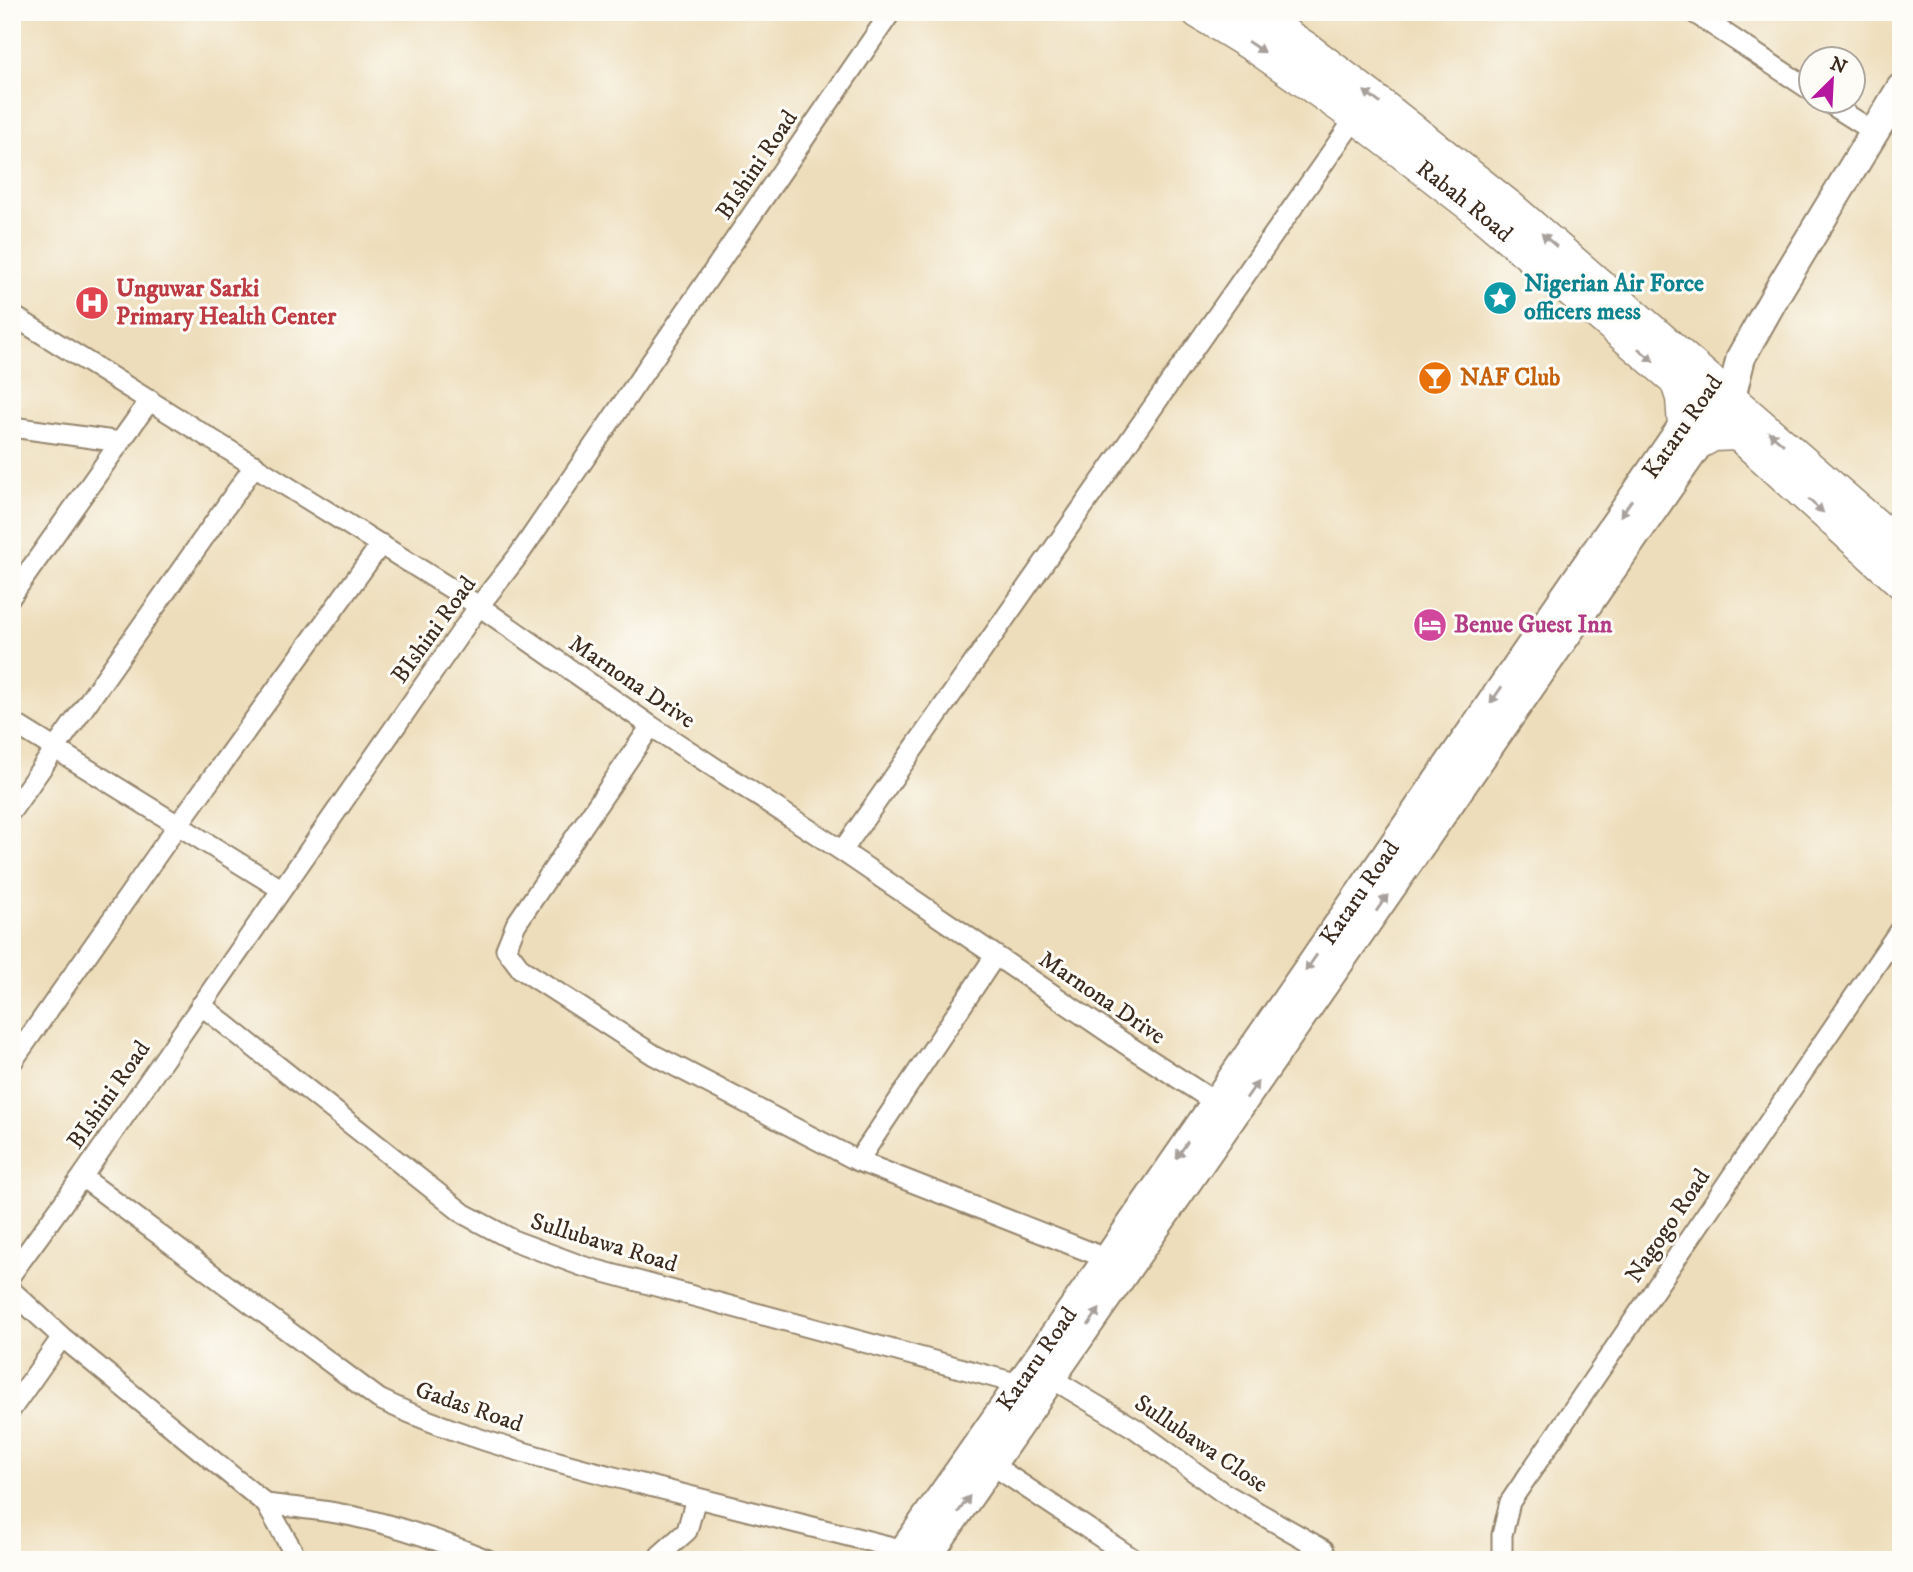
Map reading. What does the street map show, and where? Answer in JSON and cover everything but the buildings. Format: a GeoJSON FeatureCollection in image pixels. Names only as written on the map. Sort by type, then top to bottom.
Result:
{"type":"FeatureCollection","features":[{"type":"Feature","properties":{"kind":"main road","name":"Rabah Road"},"geometry":{"type":"LineString","coordinates":[[1198,12],[1257,48],[1356,117],[1474,208],[1676,380],[1901,582]]}},
{"type":"Feature","properties":{"kind":"main road","name":"Rabah Road"},"geometry":{"type":"LineString","coordinates":[[1252,12],[1306,48],[1427,139],[1511,208],[1712,414],[1901,547]]}},
{"type":"Feature","properties":{"kind":"street","name":"BIshini Road"},"geometry":{"type":"LineString","coordinates":[[12,1273],[82,1177],[479,606],[566,488],[891,12]]}},
{"type":"Feature","properties":{"kind":"street"},"geometry":{"type":"LineString","coordinates":[[1693,12],[1798,82]]}},
{"type":"Feature","properties":{"kind":"street","name":"Kataru Road"},"geometry":{"type":"LineString","coordinates":[[908,1556],[982,1458],[1051,1378],[1132,1264],[1712,414],[1777,291],[1901,88]]}},
{"type":"Feature","properties":{"kind":"street"},"geometry":{"type":"LineString","coordinates":[[1849,116],[1873,131]]}},
{"type":"Feature","properties":{"kind":"street"},"geometry":{"type":"LineString","coordinates":[[842,850],[1356,117]]}},
{"type":"Feature","properties":{"kind":"street","name":"Marnona Drive"},"geometry":{"type":"LineString","coordinates":[[12,315],[479,606],[651,726],[842,850],[995,956],[1215,1102]]}},
{"type":"Feature","properties":{"kind":"street"},"geometry":{"type":"LineString","coordinates":[[12,595],[150,400]]}},
{"type":"Feature","properties":{"kind":"street","name":"Kataru Road"},"geometry":{"type":"LineString","coordinates":[[982,1458],[1019,1384],[1215,1102],[1712,414]]}},
{"type":"Feature","properties":{"kind":"street"},"geometry":{"type":"LineString","coordinates":[[12,427],[121,442]]}},
{"type":"Feature","properties":{"kind":"street"},"geometry":{"type":"LineString","coordinates":[[12,810],[255,465]]}},
{"type":"Feature","properties":{"kind":"street"},"geometry":{"type":"LineString","coordinates":[[12,1062],[178,825],[381,544]]}},
{"type":"Feature","properties":{"kind":"street"},"geometry":{"type":"LineString","coordinates":[[12,722],[281,889]]}},
{"type":"Feature","properties":{"kind":"street"},"geometry":{"type":"LineString","coordinates":[[651,726],[516,924],[506,949],[521,969],[654,1055],[858,1161],[1108,1259]]}},
{"type":"Feature","properties":{"kind":"street","name":"Nagogo Road"},"geometry":{"type":"LineString","coordinates":[[1502,1560],[1502,1535],[1510,1502],[1901,928]]}},
{"type":"Feature","properties":{"kind":"street"},"geometry":{"type":"LineString","coordinates":[[858,1161],[995,956]]}},
{"type":"Feature","properties":{"kind":"street","name":"Sullubawa Road"},"geometry":{"type":"LineString","coordinates":[[201,1005],[464,1214],[515,1241],[582,1266],[1019,1384]]}},
{"type":"Feature","properties":{"kind":"street","name":"Gadas Road"},"geometry":{"type":"LineString","coordinates":[[82,1177],[379,1399],[405,1412],[496,1446],[908,1556]]}},
{"type":"Feature","properties":{"kind":"street"},"geometry":{"type":"LineString","coordinates":[[12,1292],[62,1337],[266,1504],[298,1560]]}},
{"type":"Feature","properties":{"kind":"street"},"geometry":{"type":"LineString","coordinates":[[12,1408],[62,1337]]}},
{"type":"Feature","properties":{"kind":"street","name":"Sullubawa Close"},"geometry":{"type":"LineString","coordinates":[[1051,1378],[1136,1429],[1222,1492],[1324,1550]]}},
{"type":"Feature","properties":{"kind":"street"},"geometry":{"type":"LineString","coordinates":[[982,1458],[1135,1560]]}},
{"type":"Feature","properties":{"kind":"street"},"geometry":{"type":"LineString","coordinates":[[658,1560],[660,1555],[687,1531],[696,1498]]}},
{"type":"Feature","properties":{"kind":"street"},"geometry":{"type":"LineString","coordinates":[[266,1504],[337,1513],[381,1524],[454,1546],[488,1560]]}},
{"type":"Feature","properties":{"kind":"place","name":"Nigerian Air Force officers mess"},"geometry":{"type":"Point","coordinates":[1500,298]}},
{"type":"Feature","properties":{"kind":"place","name":"Unguwar Sarki Primary Health Center"},"geometry":{"type":"Point","coordinates":[92,303]}},
{"type":"Feature","properties":{"kind":"place","name":"NAF Club"},"geometry":{"type":"Point","coordinates":[1435,378]}},
{"type":"Feature","properties":{"kind":"place","name":"Benue Guest Inn"},"geometry":{"type":"Point","coordinates":[1430,625]}}]}
